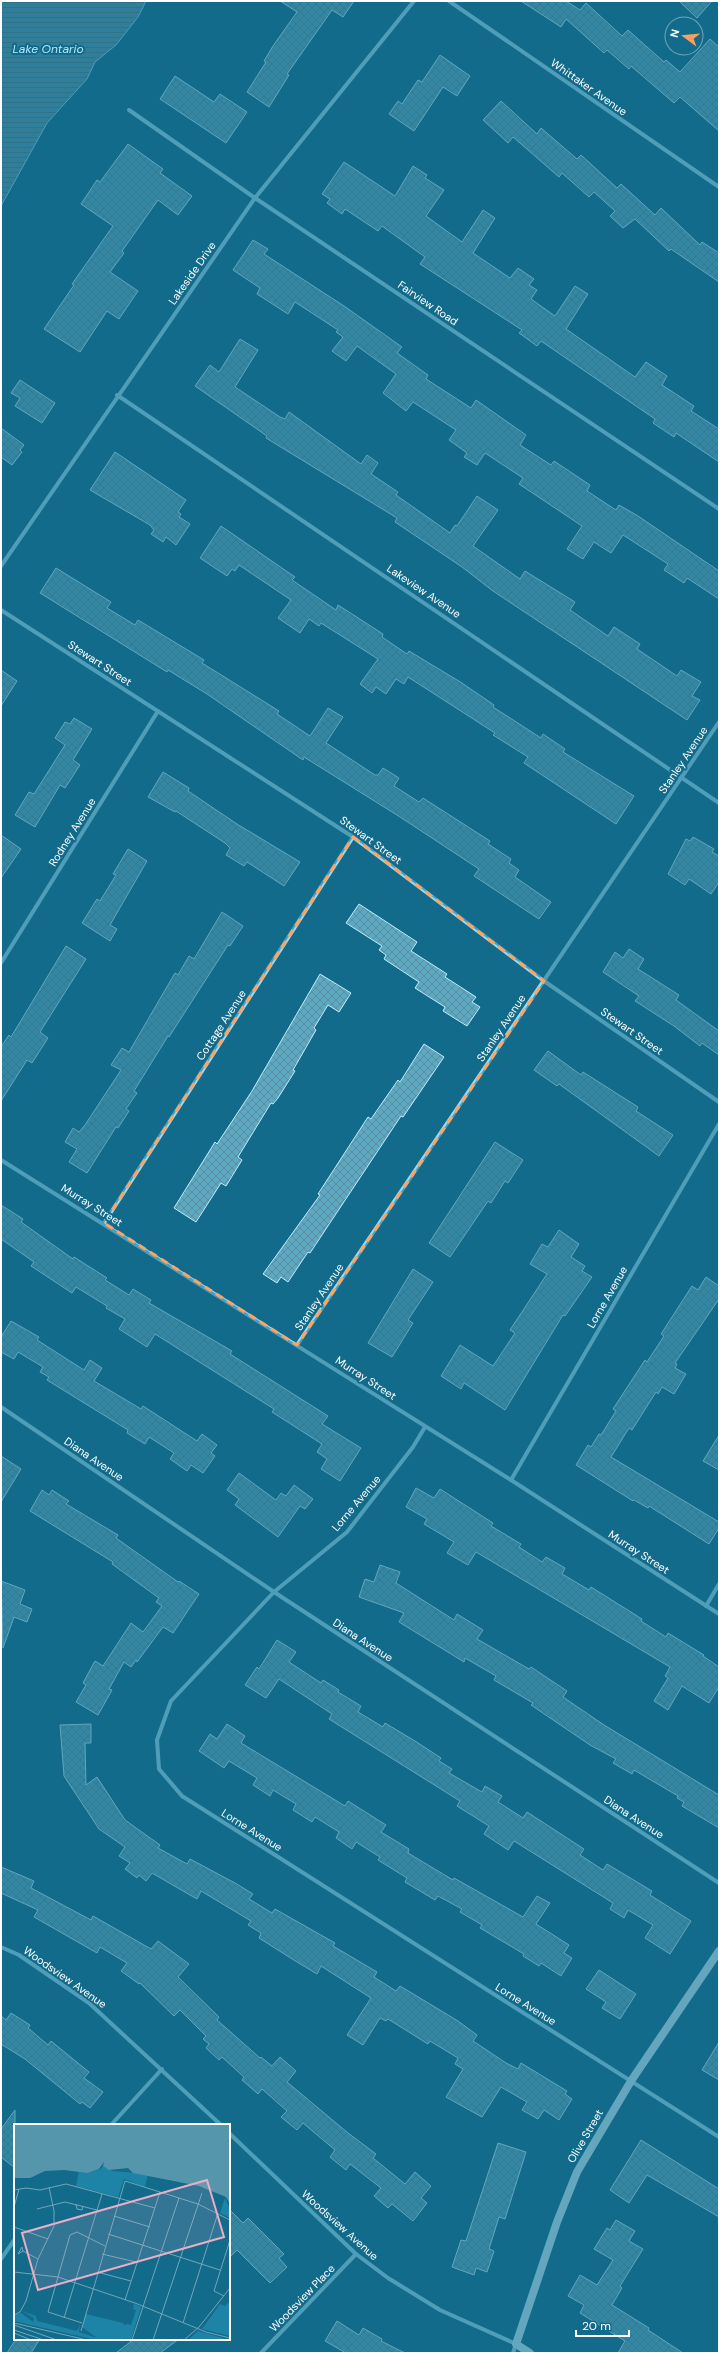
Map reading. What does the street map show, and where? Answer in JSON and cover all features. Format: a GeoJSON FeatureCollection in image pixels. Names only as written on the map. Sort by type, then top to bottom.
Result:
{"type":"FeatureCollection","features":[{"type":"Feature","properties":{"kind":"street","name":"Lakeside Drive"},"geometry":{"type":"LineString","coordinates":[[1,566],[117,395],[255,198],[414,1]]}},
{"type":"Feature","properties":{"kind":"street","name":"Whittaker Avenue"},"geometry":{"type":"LineString","coordinates":[[449,1],[719,188]]}},
{"type":"Feature","properties":{"kind":"street","name":"Fairview Road"},"geometry":{"type":"LineString","coordinates":[[129,110],[255,198],[719,509]]}},
{"type":"Feature","properties":{"kind":"street","name":"Lakeview Avenue"},"geometry":{"type":"LineString","coordinates":[[117,395],[719,803]]}},
{"type":"Feature","properties":{"kind":"street","name":"Stewart Street"},"geometry":{"type":"LineString","coordinates":[[1,610],[353,837],[544,981],[719,1102]]}},
{"type":"Feature","properties":{"kind":"street","name":"Rodney Avenue"},"geometry":{"type":"LineString","coordinates":[[1,963],[158,711]]}},
{"type":"Feature","properties":{"kind":"street","name":"Stanley Avenue"},"geometry":{"type":"LineString","coordinates":[[297,1345],[682,779],[719,722]]}},
{"type":"Feature","properties":{"kind":"street","name":"Cottage Avenue"},"geometry":{"type":"LineString","coordinates":[[104,1223],[353,837]]}},
{"type":"Feature","properties":{"kind":"street","name":"Lorne Avenue"},"geometry":{"type":"LineString","coordinates":[[511,1480],[719,1124]]}},
{"type":"Feature","properties":{"kind":"street","name":"Murray Street"},"geometry":{"type":"LineString","coordinates":[[1,1160],[104,1223],[511,1480],[719,1614]]}},
{"type":"Feature","properties":{"kind":"street","name":"Diana Avenue"},"geometry":{"type":"LineString","coordinates":[[1,1407],[274,1592],[719,1883]]}},
{"type":"Feature","properties":{"kind":"street","name":"Lorne Avenue"},"geometry":{"type":"LineString","coordinates":[[425,1427],[413,1447],[347,1532],[274,1592],[171,1701],[157,1740],[159,1769],[182,1796],[719,2137]]}},
{"type":"Feature","properties":{"kind":"street"},"geometry":{"type":"LineString","coordinates":[[706,1606],[719,1584]]}},
{"type":"Feature","properties":{"kind":"street","name":"Woodsview Avenue"},"geometry":{"type":"LineString","coordinates":[[1,1947],[20,1955],[89,2003],[220,2124]]}},
{"type":"Feature","properties":{"kind":"street","name":"Olive Street"},"geometry":{"type":"LineString","coordinates":[[513,2353],[557,2222],[577,2172],[631,2081],[719,1951]]}},
{"type":"Feature","properties":{"kind":"street"},"geometry":{"type":"LineString","coordinates":[[112,2124],[162,2069]]}},
{"type":"Feature","properties":{"kind":"street","name":"Woodsview Avenue"},"geometry":{"type":"LineString","coordinates":[[230,2134],[356,2254],[388,2278],[440,2310],[516,2344]]}},
{"type":"Feature","properties":{"kind":"street"},"geometry":{"type":"LineString","coordinates":[[1,2259],[14,2240]]}},
{"type":"Feature","properties":{"kind":"street","name":"Woodsview Place"},"geometry":{"type":"LineString","coordinates":[[261,2353],[356,2254]]}},
{"type":"Feature","properties":{"kind":"street"},"geometry":{"type":"LineString","coordinates":[[516,2344],[530,2353]]}},
{"type":"Feature","properties":{"kind":"highlighted area"},"geometry":{"type":"Polygon","coordinates":[[[353,837],[544,981],[297,1345],[104,1223],[353,837]]]}},
{"type":"Feature","properties":{"kind":"water","name":"Lake Ontario"},"geometry":{"type":"Polygon","coordinates":[[[1,1],[146,1],[138,17],[116,45],[95,62],[87,79],[47,123],[1,206],[1,1]]]}},
{"type":"Feature","properties":{"kind":"building"},"geometry":{"type":"Polygon","coordinates":[[[280,1],[354,1],[343,17],[332,10],[287,74],[289,75],[269,107],[247,92],[266,62],[264,61],[273,46],[297,12],[280,1]]]}},
{"type":"Feature","properties":{"kind":"building"},"geometry":{"type":"Polygon","coordinates":[[[521,1],[566,1],[580,10],[586,3],[622,36],[628,30],[664,62],[666,60],[680,72],[695,56],[704,56],[704,46],[710,39],[719,47],[719,131],[680,97],[674,103],[631,66],[629,69],[607,50],[604,53],[566,19],[561,27],[521,1]]]}},
{"type":"Feature","properties":{"kind":"building"},"geometry":{"type":"Polygon","coordinates":[[[679,1],[712,1],[699,16],[695,16],[679,1]]]}},
{"type":"Feature","properties":{"kind":"building"},"geometry":{"type":"Polygon","coordinates":[[[440,55],[470,76],[457,96],[443,87],[414,131],[389,114],[398,101],[402,104],[418,80],[422,82],[440,55]]]}},
{"type":"Feature","properties":{"kind":"building"},"geometry":{"type":"Polygon","coordinates":[[[175,76],[214,102],[220,94],[247,112],[226,143],[160,99],[175,76]]]}},
{"type":"Feature","properties":{"kind":"building"},"geometry":{"type":"Polygon","coordinates":[[[501,101],[537,134],[541,128],[577,159],[581,155],[617,188],[621,184],[655,215],[661,208],[700,245],[702,242],[719,253],[719,282],[671,249],[669,251],[635,219],[623,228],[610,216],[615,211],[594,192],[589,197],[562,173],[559,177],[513,137],[508,143],[483,120],[501,101]]]}},
{"type":"Feature","properties":{"kind":"building"},"geometry":{"type":"Polygon","coordinates":[[[128,144],[163,169],[160,173],[192,196],[178,215],[158,200],[122,251],[124,253],[110,272],[138,291],[119,319],[107,311],[80,352],[44,329],[74,285],[72,284],[113,226],[81,204],[97,180],[100,182],[128,144]]]}},
{"type":"Feature","properties":{"kind":"building"},"geometry":{"type":"Polygon","coordinates":[[[344,162],[395,196],[413,166],[427,175],[425,178],[444,190],[426,216],[462,242],[483,210],[495,218],[473,253],[510,278],[518,268],[534,279],[529,285],[537,290],[531,299],[555,316],[575,286],[588,294],[566,329],[635,377],[646,362],[667,376],[662,385],[694,406],[691,411],[719,429],[719,462],[676,433],[674,437],[653,423],[655,419],[541,341],[537,346],[519,333],[522,330],[420,264],[425,257],[382,226],[378,231],[345,209],[342,214],[327,203],[330,199],[322,194],[344,162]]]}},
{"type":"Feature","properties":{"kind":"building"},"geometry":{"type":"Polygon","coordinates":[[[253,240],[268,249],[264,254],[344,306],[402,347],[397,353],[428,375],[426,379],[471,408],[476,400],[526,435],[520,445],[551,465],[554,461],[590,485],[587,491],[616,510],[619,505],[638,516],[719,571],[719,599],[687,578],[684,583],[664,570],[668,564],[623,535],[611,553],[594,542],[583,559],[567,549],[582,526],[519,484],[523,478],[485,453],[477,465],[464,457],[467,453],[449,440],[456,430],[413,402],[406,411],[383,393],[396,374],[357,346],[346,361],[332,351],[343,337],[336,332],[338,330],[295,302],[288,314],[257,294],[260,288],[233,270],[253,240]]]}},
{"type":"Feature","properties":{"kind":"building"},"geometry":{"type":"Polygon","coordinates":[[[240,339],[258,350],[235,387],[280,417],[285,419],[289,412],[361,464],[367,455],[378,463],[371,474],[398,492],[396,495],[450,533],[455,525],[457,526],[477,496],[498,510],[473,546],[520,579],[525,571],[575,602],[570,610],[608,636],[614,627],[640,644],[637,649],[677,676],[681,670],[701,682],[692,696],[700,700],[687,720],[493,591],[462,567],[395,522],[397,518],[266,438],[267,436],[195,386],[210,365],[219,372],[240,339]]]}},
{"type":"Feature","properties":{"kind":"building"},"geometry":{"type":"Polygon","coordinates":[[[20,380],[55,403],[42,423],[15,406],[20,398],[11,393],[20,380]]]}},
{"type":"Feature","properties":{"kind":"building"},"geometry":{"type":"Polygon","coordinates":[[[1,428],[24,445],[20,450],[22,452],[12,465],[1,457],[1,428]]]}},
{"type":"Feature","properties":{"kind":"building"},"geometry":{"type":"Polygon","coordinates":[[[115,452],[186,500],[178,512],[181,514],[179,517],[190,524],[176,545],[166,537],[163,542],[151,534],[154,530],[150,525],[90,490],[115,452]]]}},
{"type":"Feature","properties":{"kind":"building"},"geometry":{"type":"Polygon","coordinates":[[[221,526],[295,577],[292,580],[336,610],[338,605],[383,634],[382,637],[407,654],[409,651],[462,683],[494,705],[493,707],[541,738],[543,734],[565,749],[563,752],[634,796],[616,824],[524,763],[528,757],[493,735],[495,733],[408,677],[404,684],[396,679],[386,694],[376,687],[372,693],[360,684],[378,659],[321,623],[319,626],[309,619],[300,633],[278,618],[291,600],[239,565],[235,571],[232,569],[227,576],[200,558],[221,526]]]}},
{"type":"Feature","properties":{"kind":"building"},"geometry":{"type":"Polygon","coordinates":[[[56,568],[111,602],[107,608],[135,625],[138,620],[204,660],[202,663],[279,711],[277,714],[310,736],[328,708],[343,717],[326,743],[375,775],[378,775],[383,768],[399,778],[394,786],[419,802],[423,798],[490,841],[488,844],[511,859],[509,863],[519,870],[515,877],[551,902],[539,919],[474,876],[479,869],[400,817],[304,757],[303,760],[207,694],[168,670],[167,672],[40,593],[56,568]]]}},
{"type":"Feature","properties":{"kind":"building"},"geometry":{"type":"Polygon","coordinates":[[[1,670],[17,681],[1,706],[1,670]]]}},
{"type":"Feature","properties":{"kind":"building"},"geometry":{"type":"Polygon","coordinates":[[[74,718],[92,729],[73,760],[80,765],[65,788],[60,785],[35,827],[15,815],[29,792],[34,794],[65,745],[55,738],[65,722],[70,724],[74,718]]]}},
{"type":"Feature","properties":{"kind":"building"},"geometry":{"type":"Polygon","coordinates":[[[163,772],[189,788],[188,791],[237,824],[300,862],[284,886],[247,862],[244,866],[226,855],[230,848],[225,843],[176,811],[175,812],[148,797],[163,772]]]}},
{"type":"Feature","properties":{"kind":"building"},"geometry":{"type":"Polygon","coordinates":[[[1,835],[21,849],[1,878],[1,835]]]}},
{"type":"Feature","properties":{"kind":"building"},"geometry":{"type":"Polygon","coordinates":[[[693,837],[714,849],[712,852],[719,856],[719,882],[711,894],[689,879],[685,885],[668,874],[686,839],[690,841],[693,837]]]}},
{"type":"Feature","properties":{"kind":"building"},"geometry":{"type":"Polygon","coordinates":[[[128,849],[147,861],[110,925],[117,929],[110,941],[82,923],[97,899],[100,901],[116,875],[113,874],[128,849]]]}},
{"type":"Feature","properties":{"kind":"building"},"geometry":{"type":"Polygon","coordinates":[[[359,904],[417,942],[411,951],[447,974],[445,977],[476,997],[472,1002],[480,1007],[467,1026],[443,1011],[445,1007],[415,988],[419,982],[384,959],[386,955],[379,950],[382,946],[346,923],[359,904]]]}},
{"type":"Feature","properties":{"kind":"building"},"geometry":{"type":"Polygon","coordinates":[[[222,912],[243,926],[230,946],[228,945],[169,1037],[168,1036],[134,1091],[137,1093],[126,1109],[129,1111],[118,1128],[116,1127],[87,1173],[69,1162],[77,1149],[65,1142],[73,1128],[79,1132],[85,1125],[121,1070],[111,1065],[122,1048],[129,1052],[175,973],[178,975],[189,956],[194,959],[222,912]]]}},
{"type":"Feature","properties":{"kind":"building"},"geometry":{"type":"Polygon","coordinates":[[[66,946],[86,959],[40,1032],[48,1038],[32,1063],[27,1060],[1,1101],[1,1047],[9,1035],[11,1037],[66,946]]]}},
{"type":"Feature","properties":{"kind":"building"},"geometry":{"type":"Polygon","coordinates":[[[629,949],[644,959],[638,969],[679,995],[676,1000],[719,1031],[719,1055],[702,1043],[700,1046],[674,1026],[635,1001],[639,996],[603,972],[615,952],[623,958],[629,949]]]}},
{"type":"Feature","properties":{"kind":"building"},"geometry":{"type":"Polygon","coordinates":[[[320,974],[351,993],[339,1012],[328,1005],[314,1028],[316,1030],[293,1070],[295,1071],[278,1098],[273,1104],[271,1103],[238,1157],[242,1160],[226,1186],[221,1183],[196,1222],[174,1208],[215,1142],[217,1144],[252,1091],[320,974]]]}},
{"type":"Feature","properties":{"kind":"building"},"geometry":{"type":"Polygon","coordinates":[[[424,1044],[444,1057],[403,1117],[401,1116],[310,1253],[308,1252],[288,1282],[281,1277],[277,1283],[263,1274],[320,1195],[318,1194],[368,1117],[371,1119],[398,1080],[400,1082],[424,1044]]]}},
{"type":"Feature","properties":{"kind":"building"},"geometry":{"type":"Polygon","coordinates":[[[548,1051],[581,1075],[583,1072],[638,1107],[636,1111],[673,1135],[659,1156],[559,1084],[557,1086],[534,1070],[548,1051]]]}},
{"type":"Feature","properties":{"kind":"building"},"geometry":{"type":"Polygon","coordinates":[[[495,1142],[523,1160],[508,1183],[505,1181],[491,1203],[488,1201],[450,1257],[429,1243],[495,1142]]]}},
{"type":"Feature","properties":{"kind":"building"},"geometry":{"type":"Polygon","coordinates":[[[1,1205],[23,1219],[21,1222],[73,1259],[74,1257],[107,1278],[105,1280],[129,1295],[133,1289],[151,1300],[149,1303],[232,1351],[230,1354],[328,1416],[322,1424],[361,1448],[340,1481],[321,1469],[327,1459],[317,1452],[322,1444],[272,1412],[274,1409],[155,1334],[147,1347],[119,1329],[125,1319],[106,1308],[107,1306],[76,1287],[72,1293],[31,1266],[34,1262],[1,1239],[1,1205]]]}},
{"type":"Feature","properties":{"kind":"building"},"geometry":{"type":"Polygon","coordinates":[[[559,1230],[579,1244],[571,1257],[585,1266],[582,1271],[592,1277],[565,1316],[563,1315],[505,1410],[464,1383],[461,1389],[441,1376],[460,1345],[493,1366],[515,1333],[510,1330],[547,1274],[530,1264],[542,1244],[548,1247],[559,1230]]]}},
{"type":"Feature","properties":{"kind":"building"},"geometry":{"type":"Polygon","coordinates":[[[413,1269],[433,1282],[408,1320],[413,1323],[392,1357],[368,1343],[413,1269]]]}},
{"type":"Feature","properties":{"kind":"building"},"geometry":{"type":"Polygon","coordinates":[[[706,1277],[719,1286],[719,1299],[675,1363],[677,1364],[675,1368],[686,1374],[674,1394],[662,1387],[658,1394],[656,1392],[632,1430],[629,1428],[611,1457],[719,1522],[719,1528],[709,1544],[649,1506],[648,1508],[634,1500],[633,1501],[576,1465],[588,1445],[591,1447],[599,1434],[601,1435],[616,1411],[613,1409],[645,1360],[647,1362],[664,1336],[661,1334],[692,1286],[698,1290],[706,1277]]]}},
{"type":"Feature","properties":{"kind":"building"},"geometry":{"type":"Polygon","coordinates":[[[11,1321],[39,1337],[37,1340],[84,1370],[90,1360],[102,1368],[94,1381],[141,1409],[143,1406],[197,1441],[202,1434],[217,1445],[211,1453],[215,1456],[203,1473],[191,1465],[187,1471],[170,1459],[174,1453],[149,1437],[145,1444],[127,1433],[128,1430],[47,1380],[49,1377],[40,1372],[43,1367],[18,1352],[14,1359],[1,1352],[1,1337],[11,1321]]]}},
{"type":"Feature","properties":{"kind":"building"},"geometry":{"type":"Polygon","coordinates":[[[719,1435],[719,1470],[703,1461],[719,1435]]]}},
{"type":"Feature","properties":{"kind":"building"},"geometry":{"type":"Polygon","coordinates":[[[1,1456],[21,1469],[1,1502],[1,1456]]]}},
{"type":"Feature","properties":{"kind":"building"},"geometry":{"type":"Polygon","coordinates":[[[239,1473],[276,1500],[281,1493],[286,1496],[294,1485],[313,1499],[305,1509],[300,1506],[278,1537],[235,1505],[239,1499],[227,1490],[239,1473]]]}},
{"type":"Feature","properties":{"kind":"building"},"geometry":{"type":"Polygon","coordinates":[[[416,1488],[434,1498],[440,1489],[493,1523],[491,1526],[521,1544],[519,1547],[542,1562],[546,1557],[565,1568],[562,1574],[589,1590],[591,1587],[642,1619],[641,1621],[666,1637],[668,1633],[704,1655],[703,1656],[719,1667],[719,1687],[709,1703],[682,1686],[668,1710],[654,1701],[668,1678],[665,1676],[670,1667],[476,1552],[468,1565],[447,1553],[454,1542],[424,1524],[427,1519],[406,1507],[416,1488]]]}},
{"type":"Feature","properties":{"kind":"building"},"geometry":{"type":"Polygon","coordinates":[[[42,1490],[49,1495],[52,1490],[69,1501],[66,1504],[118,1535],[116,1538],[178,1582],[179,1581],[199,1594],[173,1633],[163,1627],[137,1662],[136,1660],[131,1667],[124,1662],[109,1689],[112,1690],[98,1715],[76,1702],[86,1685],[83,1683],[95,1661],[103,1666],[131,1623],[143,1632],[162,1606],[156,1602],[159,1598],[112,1564],[113,1562],[30,1511],[42,1490]]]}},
{"type":"Feature","properties":{"kind":"building"},"geometry":{"type":"Polygon","coordinates":[[[380,1565],[400,1572],[396,1583],[454,1620],[457,1614],[483,1630],[477,1639],[529,1669],[531,1667],[567,1691],[563,1697],[604,1725],[719,1795],[719,1828],[682,1806],[684,1802],[677,1798],[678,1796],[634,1770],[632,1774],[613,1763],[616,1759],[590,1745],[531,1705],[533,1703],[494,1680],[496,1676],[465,1658],[464,1662],[399,1622],[404,1613],[359,1597],[365,1579],[374,1582],[380,1565]]]}},
{"type":"Feature","properties":{"kind":"building"},"geometry":{"type":"Polygon","coordinates":[[[1,1581],[25,1590],[20,1604],[32,1609],[27,1622],[14,1617],[3,1648],[1,1581]]]}},
{"type":"Feature","properties":{"kind":"building"},"geometry":{"type":"Polygon","coordinates":[[[277,1640],[296,1652],[289,1662],[321,1683],[323,1680],[339,1690],[338,1692],[361,1706],[358,1712],[383,1727],[385,1723],[415,1741],[441,1758],[439,1761],[452,1769],[449,1773],[482,1792],[485,1786],[502,1796],[498,1802],[523,1818],[527,1812],[584,1849],[580,1855],[603,1870],[607,1864],[652,1891],[650,1895],[691,1921],[670,1954],[645,1938],[653,1925],[628,1910],[624,1918],[610,1909],[613,1903],[514,1841],[508,1850],[484,1834],[489,1826],[457,1806],[460,1801],[329,1719],[332,1714],[279,1679],[266,1698],[245,1685],[257,1667],[259,1669],[277,1640]]]}},
{"type":"Feature","properties":{"kind":"building"},"geometry":{"type":"Polygon","coordinates":[[[91,1724],[91,1743],[85,1743],[86,1785],[97,1777],[125,1820],[160,1845],[158,1848],[187,1864],[190,1859],[235,1883],[253,1894],[249,1899],[272,1913],[275,1909],[335,1943],[333,1946],[377,1972],[374,1977],[396,1991],[400,1986],[458,2021],[477,2035],[473,2041],[506,2063],[518,2069],[521,2063],[567,2091],[565,2094],[572,2099],[559,2120],[544,2110],[538,2119],[522,2110],[527,2102],[501,2087],[482,2117],[446,2097],[463,2069],[455,2064],[458,2058],[430,2041],[428,2044],[388,2019],[386,2021],[380,2018],[363,2045],[347,2035],[371,1998],[321,1966],[317,1974],[297,1962],[259,1938],[261,1933],[248,1925],[251,1921],[201,1891],[197,1899],[152,1873],[146,1881],[139,1875],[137,1878],[125,1869],[130,1863],[119,1856],[125,1847],[99,1829],[64,1776],[60,1725],[91,1724]]]}},
{"type":"Feature","properties":{"kind":"building"},"geometry":{"type":"Polygon","coordinates":[[[227,1724],[245,1736],[241,1743],[345,1806],[348,1801],[386,1825],[381,1832],[409,1849],[408,1853],[453,1880],[454,1878],[523,1917],[537,1896],[550,1903],[536,1924],[569,1945],[564,1953],[572,1958],[561,1976],[541,1963],[539,1966],[523,1956],[524,1954],[480,1928],[482,1925],[460,1912],[462,1909],[438,1896],[435,1900],[405,1882],[407,1878],[378,1860],[380,1857],[356,1842],[352,1849],[336,1838],[339,1832],[315,1817],[312,1822],[293,1810],[296,1804],[273,1790],[270,1796],[253,1785],[257,1778],[229,1761],[224,1768],[199,1751],[210,1734],[217,1739],[227,1724]]]}},
{"type":"Feature","properties":{"kind":"building"},"geometry":{"type":"Polygon","coordinates":[[[1,1867],[34,1881],[31,1888],[91,1920],[93,1916],[151,1949],[158,1941],[189,1964],[178,1977],[219,2017],[217,2020],[260,2058],[261,2057],[272,2066],[280,2057],[296,2071],[287,2082],[348,2133],[376,2154],[373,2158],[405,2184],[415,2172],[431,2186],[421,2198],[427,2203],[413,2221],[392,2204],[388,2208],[374,2196],[381,2188],[350,2164],[346,2170],[330,2157],[335,2150],[303,2123],[297,2130],[281,2117],[287,2111],[262,2089],[258,2094],[242,2080],[244,2077],[222,2057],[219,2060],[206,2048],[209,2044],[203,2039],[206,2036],[180,2010],[174,2016],[140,1983],[139,1984],[121,1971],[127,1963],[100,1947],[97,1953],[34,1917],[38,1910],[1,1893],[1,1867]]]}},
{"type":"Feature","properties":{"kind":"building"},"geometry":{"type":"Polygon","coordinates":[[[599,1970],[636,1994],[620,2019],[602,2008],[606,2002],[586,1989],[599,1970]]]}},
{"type":"Feature","properties":{"kind":"building"},"geometry":{"type":"Polygon","coordinates":[[[11,2013],[30,2025],[28,2028],[48,2045],[51,2041],[89,2072],[84,2078],[103,2092],[90,2108],[82,2102],[80,2104],[25,2059],[1,2044],[1,2016],[6,2020],[11,2013]]]}},
{"type":"Feature","properties":{"kind":"building"},"geometry":{"type":"Polygon","coordinates":[[[719,2042],[719,2080],[702,2070],[719,2042]]]}},
{"type":"Feature","properties":{"kind":"building"},"geometry":{"type":"Polygon","coordinates":[[[15,2110],[14,2167],[1,2157],[1,2129],[15,2110]]]}},
{"type":"Feature","properties":{"kind":"building"},"geometry":{"type":"Polygon","coordinates":[[[641,2140],[719,2189],[719,2217],[647,2175],[629,2203],[610,2190],[641,2140]]]}},
{"type":"Feature","properties":{"kind":"building"},"geometry":{"type":"Polygon","coordinates":[[[498,2143],[526,2152],[505,2219],[499,2217],[489,2249],[494,2251],[487,2272],[476,2268],[474,2275],[452,2267],[461,2240],[466,2241],[498,2143]]]}},
{"type":"Feature","properties":{"kind":"building"},"geometry":{"type":"Polygon","coordinates":[[[230,2210],[243,2223],[248,2218],[284,2254],[279,2258],[287,2267],[270,2283],[237,2250],[230,2257],[230,2210]]]}},
{"type":"Feature","properties":{"kind":"building"},"geometry":{"type":"Polygon","coordinates":[[[616,2220],[635,2231],[629,2241],[643,2249],[620,2286],[622,2288],[612,2305],[649,2328],[648,2330],[683,2353],[618,2353],[625,2341],[580,2313],[584,2305],[568,2296],[580,2275],[597,2285],[613,2260],[594,2249],[607,2228],[610,2230],[616,2220]]]}},
{"type":"Feature","properties":{"kind":"building"},"geometry":{"type":"Polygon","coordinates":[[[337,2321],[359,2335],[363,2328],[382,2339],[381,2341],[405,2353],[346,2353],[325,2341],[337,2321]]]}},
{"type":"Feature","properties":{"kind":"building"},"geometry":{"type":"Polygon","coordinates":[[[15,2340],[39,2340],[31,2353],[7,2353],[15,2340]]]}},
{"type":"Feature","properties":{"kind":"building"},"geometry":{"type":"Polygon","coordinates":[[[133,2340],[178,2340],[160,2353],[116,2353],[133,2340]]]}}]}
